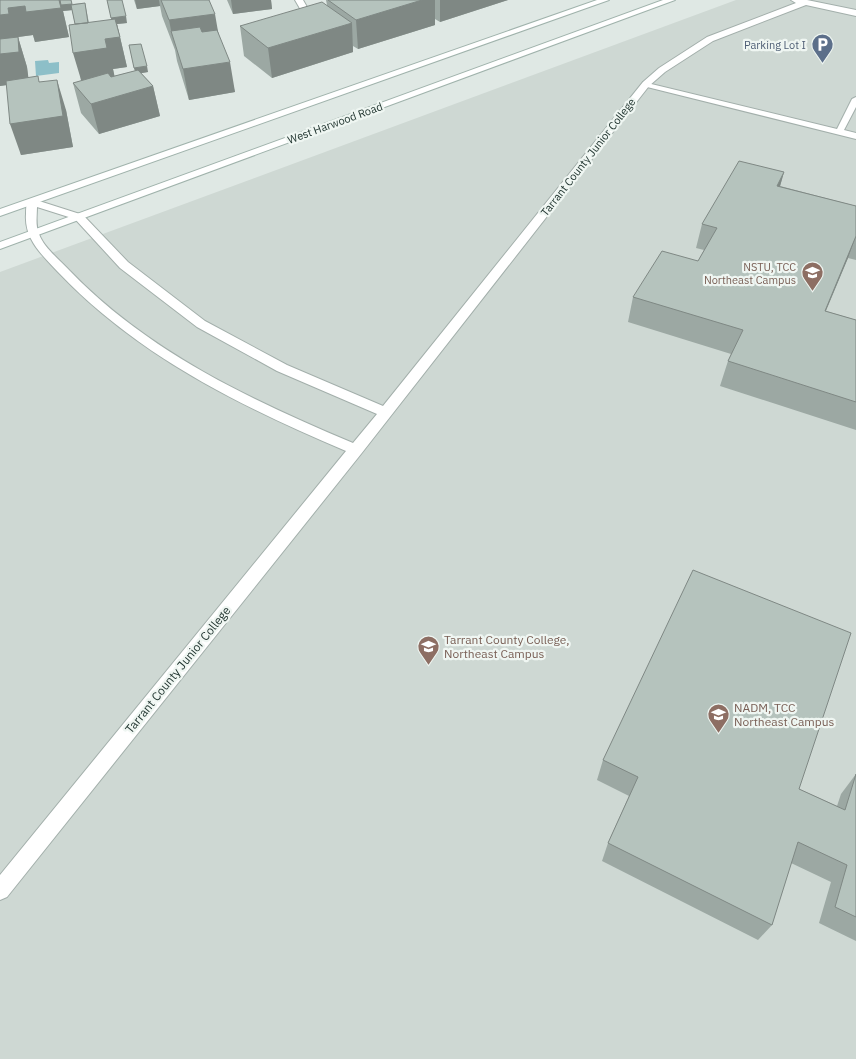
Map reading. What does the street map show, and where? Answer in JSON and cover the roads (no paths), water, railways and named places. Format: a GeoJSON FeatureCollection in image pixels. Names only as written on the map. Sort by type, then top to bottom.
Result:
{"type":"FeatureCollection","features":[{"type":"Feature","properties":{"kind":"street"},"geometry":{"type":"LineString","coordinates":[[0,213],[605,0]]}},
{"type":"Feature","properties":{"kind":"street","name":"West Harwood Road"},"geometry":{"type":"LineString","coordinates":[[0,246],[671,0]]}},
{"type":"Feature","properties":{"kind":"street","name":"Tarrant County Junior College"},"geometry":{"type":"LineString","coordinates":[[0,890],[356,450],[646,84],[662,70],[710,39],[798,2],[856,13]]}},
{"type":"Feature","properties":{"kind":"street"},"geometry":{"type":"LineString","coordinates":[[32,202],[79,217],[124,265],[201,324],[282,368],[386,412]]}},
{"type":"Feature","properties":{"kind":"street"},"geometry":{"type":"LineString","coordinates":[[32,202],[32,234],[80,288],[113,317],[166,356],[249,403],[356,450]]}},
{"type":"Feature","properties":{"kind":"lane"},"geometry":{"type":"LineString","coordinates":[[299,0],[309,17]]}},
{"type":"Feature","properties":{"kind":"lane"},"geometry":{"type":"LineString","coordinates":[[300,19],[326,11]]}},
{"type":"Feature","properties":{"kind":"lane"},"geometry":{"type":"LineString","coordinates":[[646,84],[856,136]]}},
{"type":"Feature","properties":{"kind":"lane"},"geometry":{"type":"LineString","coordinates":[[839,132],[856,99]]}},
{"type":"Feature","properties":{"kind":"water"},"geometry":{"type":"Polygon","coordinates":[[[48,60],[49,63],[59,62],[59,73],[36,76],[35,61],[48,60]]]}},
{"type":"Feature","properties":{"kind":"place","name":"Parking Lot I"},"geometry":{"type":"Point","coordinates":[822,64]}},
{"type":"Feature","properties":{"kind":"place","name":"NSTU, TCC Northeast Campus"},"geometry":{"type":"Point","coordinates":[812,292]}},
{"type":"Feature","properties":{"kind":"place","name":"Tarrant County College, Northeast Campus"},"geometry":{"type":"Point","coordinates":[428,666]}},
{"type":"Feature","properties":{"kind":"place","name":"NADM, TCC Northeast Campus"},"geometry":{"type":"Point","coordinates":[718,734]}}]}
